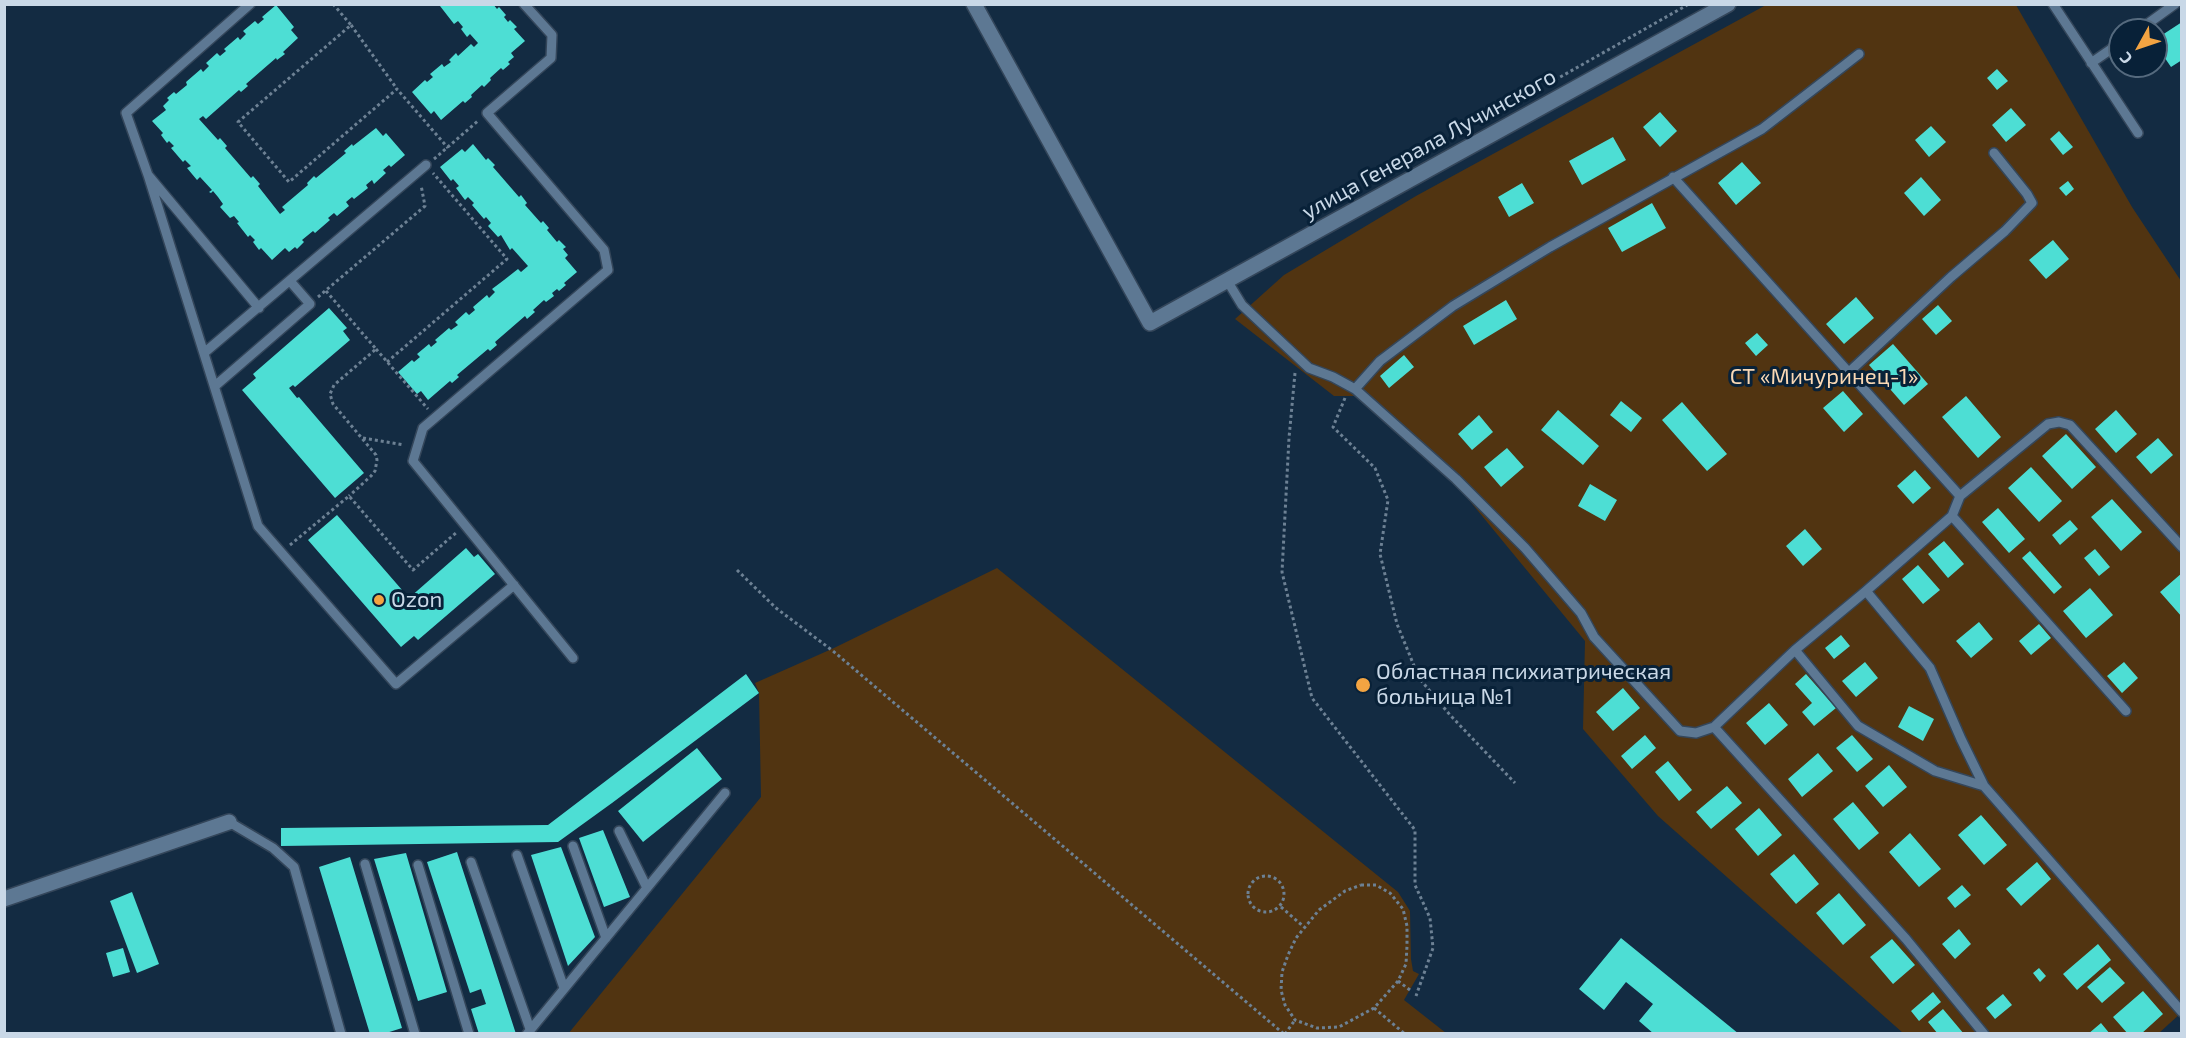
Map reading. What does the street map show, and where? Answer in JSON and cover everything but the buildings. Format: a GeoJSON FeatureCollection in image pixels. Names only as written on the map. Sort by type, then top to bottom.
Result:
{"type":"FeatureCollection","features":[{"type":"Feature","properties":{"kind":"street","name":"улица Генерала Лучинского"},"geometry":{"type":"LineString","coordinates":[[974,4],[1150,323],[1728,4]]}},
{"type":"Feature","properties":{"kind":"street"},"geometry":{"type":"LineString","coordinates":[[4,899],[229,822]]}},
{"type":"Feature","properties":{"kind":"lane"},"geometry":{"type":"LineString","coordinates":[[250,4],[126,113],[258,526],[396,684],[514,585]]}},
{"type":"Feature","properties":{"kind":"lane"},"geometry":{"type":"LineString","coordinates":[[525,4],[552,35],[551,58],[487,113],[604,250],[608,270],[423,428],[413,461],[573,658]]}},
{"type":"Feature","properties":{"kind":"lane"},"geometry":{"type":"LineString","coordinates":[[2053,4],[2138,133]]}},
{"type":"Feature","properties":{"kind":"lane"},"geometry":{"type":"LineString","coordinates":[[2156,18],[2175,4]]}},
{"type":"Feature","properties":{"kind":"lane"},"geometry":{"type":"LineString","coordinates":[[2091,63],[2108,51]]}},
{"type":"Feature","properties":{"kind":"lane"},"geometry":{"type":"LineString","coordinates":[[1355,388],[1380,361],[1453,306],[1550,247],[1762,129],[1859,54]]}},
{"type":"Feature","properties":{"kind":"lane"},"geometry":{"type":"LineString","coordinates":[[1848,373],[1951,277],[2005,231],[2032,203],[1994,153]]}},
{"type":"Feature","properties":{"kind":"lane"},"geometry":{"type":"LineString","coordinates":[[204,353],[422,168]]}},
{"type":"Feature","properties":{"kind":"lane"},"geometry":{"type":"LineString","coordinates":[[148,176],[259,308]]}},
{"type":"Feature","properties":{"kind":"lane"},"geometry":{"type":"LineString","coordinates":[[1673,177],[1960,496]]}},
{"type":"Feature","properties":{"kind":"lane"},"geometry":{"type":"LineString","coordinates":[[215,386],[310,304],[290,281]]}},
{"type":"Feature","properties":{"kind":"lane"},"geometry":{"type":"LineString","coordinates":[[1228,282],[1242,305],[1309,368],[1355,388],[1456,479],[1525,548],[1581,613],[1594,637],[1680,731],[1696,733],[1714,727],[1796,650],[1952,516],[1960,496],[2048,424],[2059,422],[2070,425],[2181,547]]}},
{"type":"Feature","properties":{"kind":"lane"},"geometry":{"type":"LineString","coordinates":[[1952,516],[2126,711]]}},
{"type":"Feature","properties":{"kind":"lane"},"geometry":{"type":"LineString","coordinates":[[1866,591],[1930,668],[1984,786],[2181,1012]]}},
{"type":"Feature","properties":{"kind":"lane"},"geometry":{"type":"LineString","coordinates":[[1796,650],[1858,726],[1935,771],[1984,786]]}},
{"type":"Feature","properties":{"kind":"lane"},"geometry":{"type":"LineString","coordinates":[[1714,727],[1906,939],[1984,1034]]}},
{"type":"Feature","properties":{"kind":"lane"},"geometry":{"type":"LineString","coordinates":[[529,1031],[725,793]]}},
{"type":"Feature","properties":{"kind":"lane"},"geometry":{"type":"LineString","coordinates":[[229,822],[273,848],[294,867],[342,1034]]}},
{"type":"Feature","properties":{"kind":"lane"},"geometry":{"type":"LineString","coordinates":[[619,831],[647,888]]}},
{"type":"Feature","properties":{"kind":"lane"},"geometry":{"type":"LineString","coordinates":[[573,846],[606,938]]}},
{"type":"Feature","properties":{"kind":"lane"},"geometry":{"type":"LineString","coordinates":[[517,855],[564,988]]}},
{"type":"Feature","properties":{"kind":"lane"},"geometry":{"type":"LineString","coordinates":[[471,862],[529,1031]]}},
{"type":"Feature","properties":{"kind":"lane"},"geometry":{"type":"LineString","coordinates":[[365,864],[415,1034]]}},
{"type":"Feature","properties":{"kind":"lane"},"geometry":{"type":"LineString","coordinates":[[418,865],[469,1034]]}},
{"type":"Feature","properties":{"kind":"path"},"geometry":{"type":"LineString","coordinates":[[333,4],[397,89],[448,148]]}},
{"type":"Feature","properties":{"kind":"path"},"geometry":{"type":"LineString","coordinates":[[1552,81],[1689,4]]}},
{"type":"Feature","properties":{"kind":"path"},"geometry":{"type":"LineString","coordinates":[[351,25],[238,122],[290,182],[397,89]]}},
{"type":"Feature","properties":{"kind":"path"},"geometry":{"type":"LineString","coordinates":[[422,168],[487,113]]}},
{"type":"Feature","properties":{"kind":"path"},"geometry":{"type":"LineString","coordinates":[[310,304],[425,206],[422,168]]}},
{"type":"Feature","properties":{"kind":"path"},"geometry":{"type":"LineString","coordinates":[[387,362],[507,259],[422,168]]}},
{"type":"Feature","properties":{"kind":"path"},"geometry":{"type":"LineString","coordinates":[[326,291],[435,418]]}},
{"type":"Feature","properties":{"kind":"path"},"geometry":{"type":"LineString","coordinates":[[282,553],[372,476],[377,465],[376,455],[333,404],[330,394],[334,385],[376,349]]}},
{"type":"Feature","properties":{"kind":"path"},"geometry":{"type":"LineString","coordinates":[[1297,357],[1289,438],[1282,572],[1312,698],[1415,830],[1415,885],[1430,918],[1433,948],[1416,996]]}},
{"type":"Feature","properties":{"kind":"path"},"geometry":{"type":"LineString","coordinates":[[1355,388],[1345,397],[1333,426],[1375,468],[1388,500],[1380,554],[1397,624],[1419,678],[1450,715],[1515,783]]}},
{"type":"Feature","properties":{"kind":"path"},"geometry":{"type":"LineString","coordinates":[[362,438],[417,447]]}},
{"type":"Feature","properties":{"kind":"path"},"geometry":{"type":"LineString","coordinates":[[349,496],[413,570],[465,525]]}},
{"type":"Feature","properties":{"kind":"path"},"geometry":{"type":"LineString","coordinates":[[737,570],[776,609],[833,651],[1284,1034],[1295,1020]]}},
{"type":"Feature","properties":{"kind":"path"},"geometry":{"type":"LineString","coordinates":[[1266,875],[1274,878],[1283,888],[1284,897],[1281,907],[1271,912],[1260,911],[1253,906],[1249,897],[1249,887],[1256,879],[1266,875]]}},
{"type":"Feature","properties":{"kind":"path"},"geometry":{"type":"LineString","coordinates":[[1361,885],[1376,885],[1390,893],[1402,909],[1407,926],[1406,964],[1398,981],[1374,1008],[1339,1028],[1317,1028],[1295,1020],[1285,1005],[1281,990],[1282,972],[1304,927],[1331,900],[1361,885]]}},
{"type":"Feature","properties":{"kind":"path"},"geometry":{"type":"LineString","coordinates":[[1281,907],[1304,927]]}},
{"type":"Feature","properties":{"kind":"path"},"geometry":{"type":"LineString","coordinates":[[1398,981],[1410,990]]}},
{"type":"Feature","properties":{"kind":"path"},"geometry":{"type":"LineString","coordinates":[[1374,1008],[1406,1034]]}},
{"type":"Feature","properties":{"kind":"green space","name":"СТ «Мичуринец-1»"},"geometry":{"type":"Polygon","coordinates":[[[1766,5],[2016,5],[2132,207],[2181,281],[2181,1013],[2159,1033],[1903,1033],[1658,816],[1583,729],[1585,641],[1450,477],[1356,396],[1334,396],[1235,319],[1284,275],[1416,196],[1766,5]]]}},
{"type":"Feature","properties":{"kind":"green space"},"geometry":{"type":"Polygon","coordinates":[[[997,568],[1398,892],[1410,911],[1411,959],[1413,971],[1419,974],[1404,1000],[1446,1033],[568,1034],[761,797],[759,693],[755,683],[834,648],[997,568]]]}},
{"type":"Feature","properties":{"kind":"place","name":"Ozon"},"geometry":{"type":"Point","coordinates":[379,600]}},
{"type":"Feature","properties":{"kind":"place","name":"Областная психиатрическая больница №1"},"geometry":{"type":"Point","coordinates":[1363,685]}}]}
